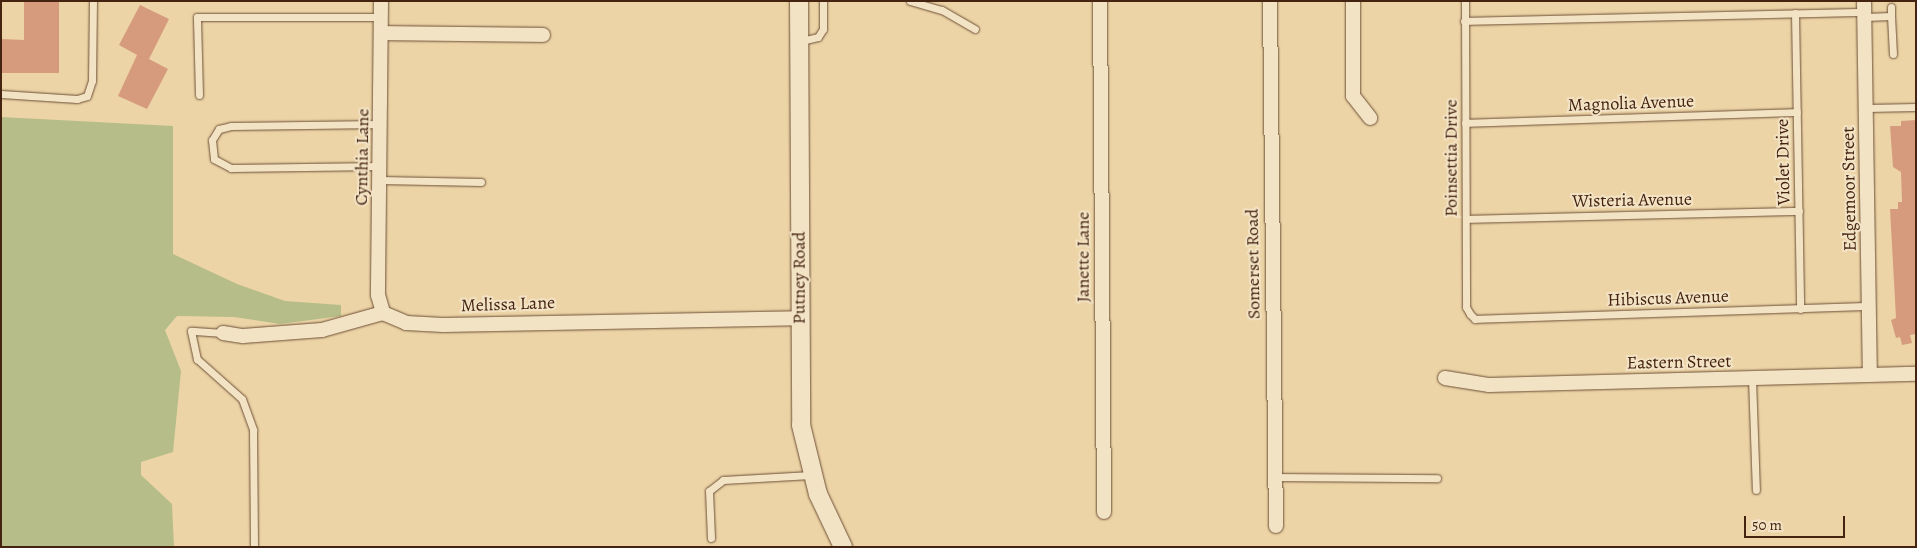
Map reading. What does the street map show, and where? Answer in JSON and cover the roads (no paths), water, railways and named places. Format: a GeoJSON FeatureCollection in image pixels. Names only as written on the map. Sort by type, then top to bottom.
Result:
{"type":"FeatureCollection","features":[{"type":"Feature","properties":{"kind":"street","name":"Cynthia Lane"},"geometry":{"type":"LineString","coordinates":[[381,1],[381,173],[378,295],[383,313]]}},
{"type":"Feature","properties":{"kind":"street","name":"Putney Road"},"geometry":{"type":"LineString","coordinates":[[799,1],[799,318],[802,424],[811,475],[824,511],[843,547]]}},
{"type":"Feature","properties":{"kind":"street","name":"Janette Lane"},"geometry":{"type":"LineString","coordinates":[[1100,1],[1104,512]]}},
{"type":"Feature","properties":{"kind":"street","name":"Somerset Road"},"geometry":{"type":"LineString","coordinates":[[1270,1],[1276,526]]}},
{"type":"Feature","properties":{"kind":"street"},"geometry":{"type":"LineString","coordinates":[[1353,1],[1353,96],[1370,118]]}},
{"type":"Feature","properties":{"kind":"street","name":"Edgemoor Street"},"geometry":{"type":"LineString","coordinates":[[1865,10],[1870,375]]}},
{"type":"Feature","properties":{"kind":"street"},"geometry":{"type":"LineString","coordinates":[[381,34],[544,35]]}},
{"type":"Feature","properties":{"kind":"street"},"geometry":{"type":"LineString","coordinates":[[223,333],[243,336],[322,330],[383,313]]}},
{"type":"Feature","properties":{"kind":"street","name":"Melissa Lane"},"geometry":{"type":"LineString","coordinates":[[383,313],[406,323],[443,325],[799,318]]}},
{"type":"Feature","properties":{"kind":"street","name":"Eastern Street"},"geometry":{"type":"LineString","coordinates":[[1445,378],[1489,385],[1916,374]]}},
{"type":"Feature","properties":{"kind":"lane"},"geometry":{"type":"LineString","coordinates":[[1,94],[78,99],[87,96],[92,81],[93,1]]}},
{"type":"Feature","properties":{"kind":"lane"},"geometry":{"type":"LineString","coordinates":[[798,42],[818,36],[823,29],[823,1]]}},
{"type":"Feature","properties":{"kind":"lane"},"geometry":{"type":"LineString","coordinates":[[910,1],[942,10],[975,29]]}},
{"type":"Feature","properties":{"kind":"lane","name":"Poinsettia Drive"},"geometry":{"type":"LineString","coordinates":[[1464,1],[1466,307],[1470,314]]}},
{"type":"Feature","properties":{"kind":"lane"},"geometry":{"type":"LineString","coordinates":[[1891,7],[1893,54]]}},
{"type":"Feature","properties":{"kind":"lane"},"geometry":{"type":"LineString","coordinates":[[1464,21],[1865,10],[1891,16]]}},
{"type":"Feature","properties":{"kind":"lane","name":"Violet Drive"},"geometry":{"type":"LineString","coordinates":[[1795,13],[1800,309]]}},
{"type":"Feature","properties":{"kind":"lane"},"geometry":{"type":"LineString","coordinates":[[199,95],[198,17],[381,17]]}},
{"type":"Feature","properties":{"kind":"lane"},"geometry":{"type":"LineString","coordinates":[[1867,108],[1916,107]]}},
{"type":"Feature","properties":{"kind":"lane","name":"Magnolia Avenue"},"geometry":{"type":"LineString","coordinates":[[1465,123],[1797,112]]}},
{"type":"Feature","properties":{"kind":"lane"},"geometry":{"type":"LineString","coordinates":[[381,124],[231,126],[219,129],[212,140],[214,160],[232,168],[381,173],[481,182]]}},
{"type":"Feature","properties":{"kind":"lane","name":"Wisteria Avenue"},"geometry":{"type":"LineString","coordinates":[[1466,219],[1799,211]]}},
{"type":"Feature","properties":{"kind":"lane","name":"Hibiscus Avenue"},"geometry":{"type":"LineString","coordinates":[[1470,314],[1476,319],[1869,306]]}},
{"type":"Feature","properties":{"kind":"lane"},"geometry":{"type":"LineString","coordinates":[[223,333],[191,331],[197,359],[242,399],[253,430],[254,547]]}},
{"type":"Feature","properties":{"kind":"lane"},"geometry":{"type":"LineString","coordinates":[[1752,378],[1756,490]]}},
{"type":"Feature","properties":{"kind":"lane"},"geometry":{"type":"LineString","coordinates":[[711,538],[708,491],[724,480],[811,475]]}},
{"type":"Feature","properties":{"kind":"lane"},"geometry":{"type":"LineString","coordinates":[[1275,476],[1437,478]]}}]}
